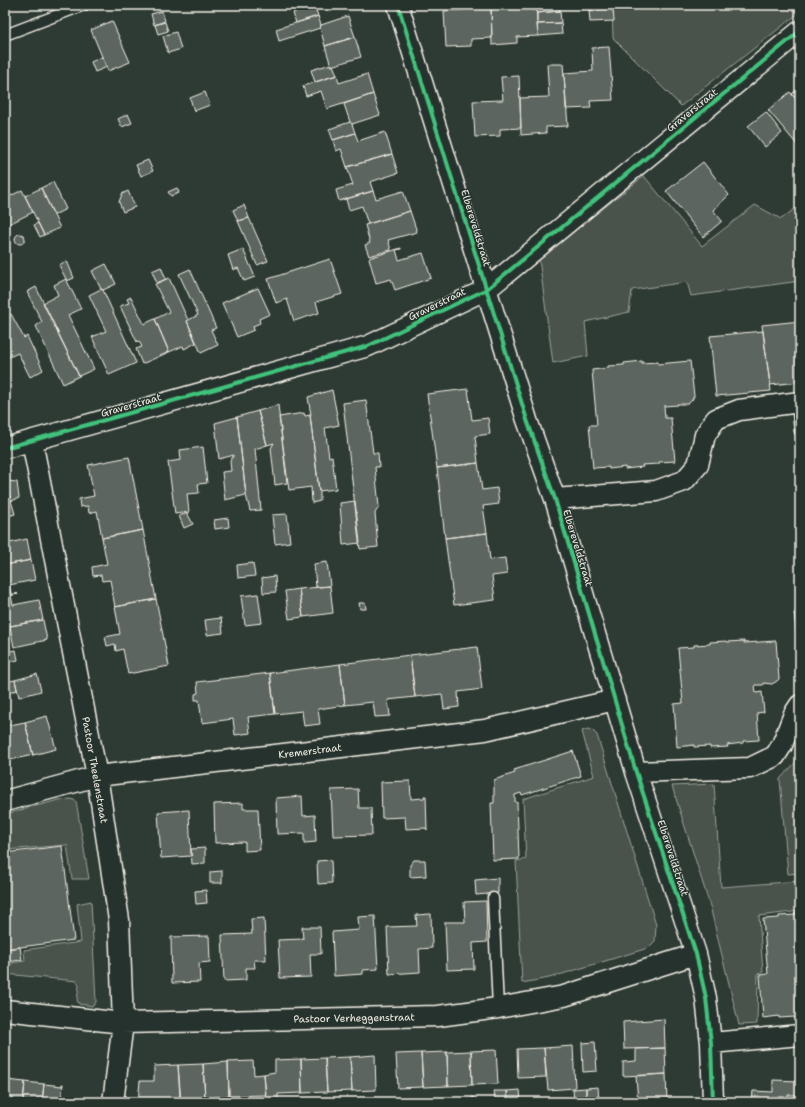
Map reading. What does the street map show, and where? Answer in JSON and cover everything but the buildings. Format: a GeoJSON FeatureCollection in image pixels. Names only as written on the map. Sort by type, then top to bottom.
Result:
{"type":"FeatureCollection","features":[{"type":"Feature","properties":{"kind":"street","name":"Elbereveldstraat"},"geometry":{"type":"LineString","coordinates":[[398,5],[527,420],[554,499],[636,772],[696,954],[706,998],[711,1043],[713,1102]]}},
{"type":"Feature","properties":{"kind":"street","name":"Graverstraat"},"geometry":{"type":"LineString","coordinates":[[5,448],[368,346],[487,289],[800,31]]}},
{"type":"Feature","properties":{"kind":"street","name":"Elbereveldstraat"},"geometry":{"type":"LineString","coordinates":[[554,499],[656,491],[684,481],[698,466],[705,435],[716,419],[739,410],[798,403]]}},
{"type":"Feature","properties":{"kind":"street","name":"Pastoor Theelenstraat"},"geometry":{"type":"LineString","coordinates":[[32,441],[97,776],[119,920],[123,1023],[113,1102]]}},
{"type":"Feature","properties":{"kind":"street","name":"Kremerstraat"},"geometry":{"type":"LineString","coordinates":[[5,801],[97,776],[485,730],[615,700]]}},
{"type":"Feature","properties":{"kind":"street"},"geometry":{"type":"LineString","coordinates":[[636,772],[750,768],[775,756],[782,745],[794,714],[800,705]]}},
{"type":"Feature","properties":{"kind":"street","name":"Pastoor Verheggenstraat"},"geometry":{"type":"LineString","coordinates":[[5,1010],[123,1023],[438,1016],[498,1008],[564,996],[696,954]]}},
{"type":"Feature","properties":{"kind":"street"},"geometry":{"type":"LineString","coordinates":[[711,1043],[800,1035]]}},
{"type":"Feature","properties":{"kind":"lane"},"geometry":{"type":"LineString","coordinates":[[5,36],[84,5]]}},
{"type":"Feature","properties":{"kind":"lane"},"geometry":{"type":"LineString","coordinates":[[798,403],[800,431]]}},
{"type":"Feature","properties":{"kind":"lane"},"geometry":{"type":"LineString","coordinates":[[493,898],[498,1008]]}},
{"type":"Feature","properties":{"kind":"shaded area"},"geometry":{"type":"Polygon","coordinates":[[[612,5],[800,5],[800,12],[681,106],[613,38],[612,5]]]}},
{"type":"Feature","properties":{"kind":"shaded area"},"geometry":{"type":"Polygon","coordinates":[[[644,176],[702,246],[755,205],[781,219],[800,205],[800,281],[691,296],[687,282],[632,290],[629,312],[585,322],[588,356],[553,363],[539,259],[644,176]]]}},
{"type":"Feature","properties":{"kind":"shaded area"},"geometry":{"type":"Polygon","coordinates":[[[588,729],[597,735],[656,925],[655,941],[648,948],[549,978],[522,983],[516,861],[526,859],[523,799],[594,776],[582,731],[588,729]]]}},
{"type":"Feature","properties":{"kind":"shaded area"},"geometry":{"type":"Polygon","coordinates":[[[800,750],[800,873],[788,874],[780,779],[795,763],[800,750]]]}},
{"type":"Feature","properties":{"kind":"shaded area"},"geometry":{"type":"Polygon","coordinates":[[[714,784],[721,887],[800,881],[800,911],[759,916],[763,972],[758,974],[757,1024],[739,1025],[710,906],[672,786],[714,784]]]}},
{"type":"Feature","properties":{"kind":"shaded area"},"geometry":{"type":"Polygon","coordinates":[[[71,799],[76,801],[89,879],[72,879],[67,845],[5,850],[5,814],[59,800],[71,799]]]}},
{"type":"Feature","properties":{"kind":"shaded area"},"geometry":{"type":"Polygon","coordinates":[[[91,901],[96,1002],[93,1006],[79,1004],[77,1000],[79,986],[77,981],[5,974],[5,964],[25,961],[24,950],[81,942],[77,904],[91,901]]]}},
{"type":"Feature","properties":{"kind":"cycle path"},"geometry":{"type":"LineString","coordinates":[[398,5],[527,420],[555,499],[636,772],[696,954],[706,998],[711,1043],[713,1102]]}},
{"type":"Feature","properties":{"kind":"cycle path"},"geometry":{"type":"LineString","coordinates":[[5,448],[368,346],[487,289],[800,31]]}}]}
